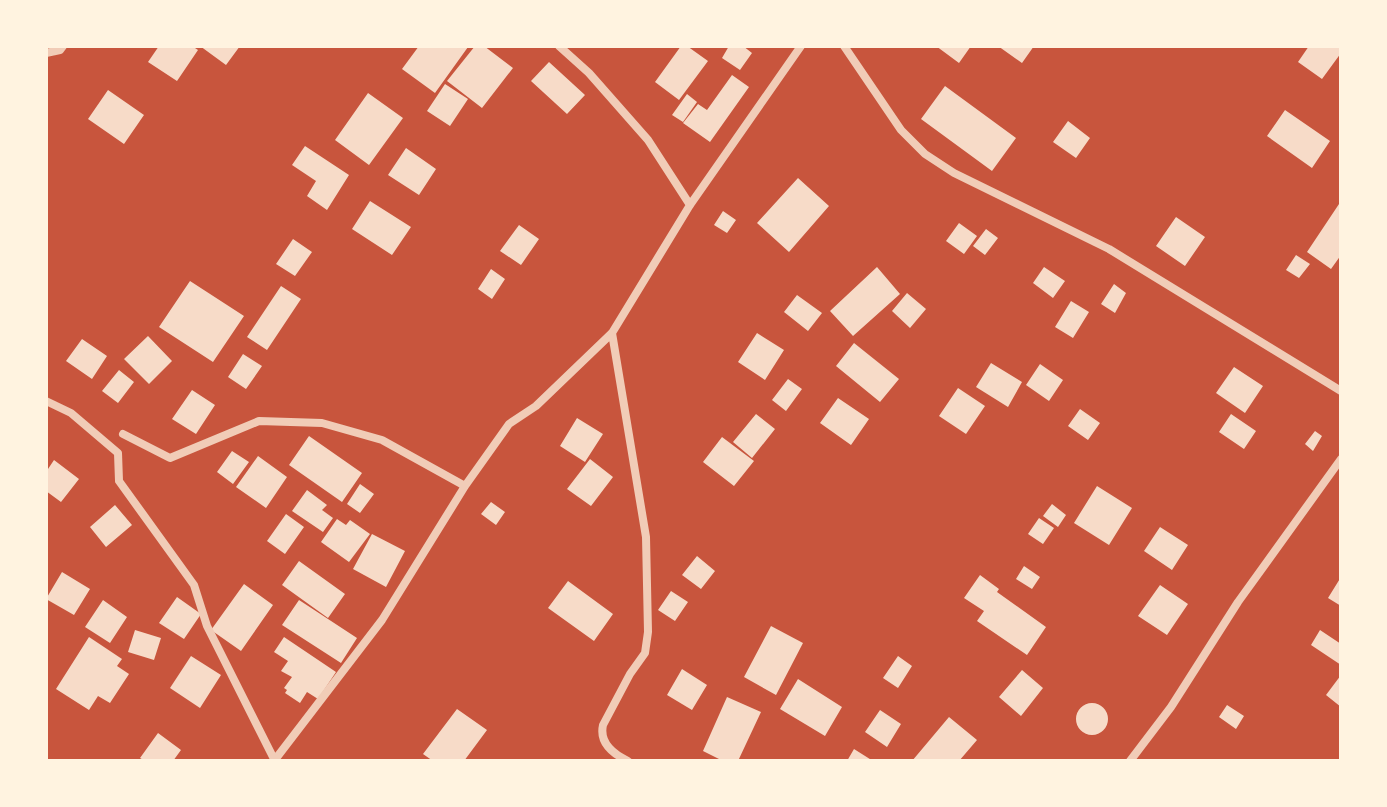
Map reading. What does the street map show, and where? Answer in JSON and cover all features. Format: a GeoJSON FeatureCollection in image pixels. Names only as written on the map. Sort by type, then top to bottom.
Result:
{"type":"FeatureCollection","features":[{"type":"Feature","properties":{"kind":"street"},"geometry":{"type":"LineString","coordinates":[[46,53],[60,50],[63,46]]}},
{"type":"Feature","properties":{"kind":"street"},"geometry":{"type":"LineString","coordinates":[[559,46],[589,73],[648,140],[690,205]]}},
{"type":"Feature","properties":{"kind":"street"},"geometry":{"type":"LineString","coordinates":[[46,401],[71,413],[118,453],[119,481],[194,585],[207,626],[274,761],[382,620],[465,486],[509,424],[536,406],[612,333],[690,205],[801,46]]}},
{"type":"Feature","properties":{"kind":"street"},"geometry":{"type":"LineString","coordinates":[[844,46],[901,130],[925,154],[954,173],[1109,249],[1341,391]]}},
{"type":"Feature","properties":{"kind":"street"},"geometry":{"type":"LineString","coordinates":[[612,333],[646,537],[648,632],[645,653],[630,674],[601,733],[604,743],[617,756],[628,761]]}},
{"type":"Feature","properties":{"kind":"street"},"geometry":{"type":"LineString","coordinates":[[123,434],[170,458],[259,421],[322,423],[382,440],[465,486]]}},
{"type":"Feature","properties":{"kind":"street"},"geometry":{"type":"LineString","coordinates":[[1130,761],[1171,707],[1238,602],[1341,459]]}},
{"type":"Feature","properties":{"kind":"building"},"geometry":{"type":"Polygon","coordinates":[[[159,46],[192,46],[198,50],[177,81],[148,62],[159,46]]]}},
{"type":"Feature","properties":{"kind":"building"},"geometry":{"type":"Polygon","coordinates":[[[200,46],[240,46],[226,65],[200,46]]]}},
{"type":"Feature","properties":{"kind":"building"},"geometry":{"type":"Polygon","coordinates":[[[419,46],[468,47],[435,93],[402,69],[419,46]]]}},
{"type":"Feature","properties":{"kind":"building"},"geometry":{"type":"Polygon","coordinates":[[[475,46],[484,46],[513,68],[482,108],[447,81],[475,46]]]}},
{"type":"Feature","properties":{"kind":"building"},"geometry":{"type":"Polygon","coordinates":[[[681,46],[687,46],[708,61],[679,100],[655,82],[681,46]]]}},
{"type":"Feature","properties":{"kind":"building"},"geometry":{"type":"Polygon","coordinates":[[[729,46],[743,46],[752,53],[740,70],[722,58],[729,46]]]}},
{"type":"Feature","properties":{"kind":"building"},"geometry":{"type":"Polygon","coordinates":[[[936,46],[971,46],[959,63],[936,46]]]}},
{"type":"Feature","properties":{"kind":"building"},"geometry":{"type":"Polygon","coordinates":[[[998,46],[1034,46],[1022,63],[998,46]]]}},
{"type":"Feature","properties":{"kind":"building"},"geometry":{"type":"Polygon","coordinates":[[[1309,46],[1341,46],[1341,53],[1322,79],[1298,62],[1309,46]]]}},
{"type":"Feature","properties":{"kind":"building"},"geometry":{"type":"Polygon","coordinates":[[[549,62],[585,95],[567,114],[531,81],[549,62]]]}},
{"type":"Feature","properties":{"kind":"building"},"geometry":{"type":"Polygon","coordinates":[[[732,75],[749,87],[710,142],[683,123],[698,104],[707,110],[732,75]]]}},
{"type":"Feature","properties":{"kind":"building"},"geometry":{"type":"Polygon","coordinates":[[[445,84],[468,99],[450,126],[427,111],[445,84]]]}},
{"type":"Feature","properties":{"kind":"building"},"geometry":{"type":"Polygon","coordinates":[[[945,86],[1016,138],[992,171],[921,119],[945,86]]]}},
{"type":"Feature","properties":{"kind":"building"},"geometry":{"type":"Polygon","coordinates":[[[108,90],[144,115],[124,144],[88,119],[108,90]]]}},
{"type":"Feature","properties":{"kind":"building"},"geometry":{"type":"Polygon","coordinates":[[[368,93],[403,118],[369,165],[335,140],[368,93]]]}},
{"type":"Feature","properties":{"kind":"building"},"geometry":{"type":"Polygon","coordinates":[[[687,94],[697,102],[683,122],[672,115],[687,94]]]}},
{"type":"Feature","properties":{"kind":"building"},"geometry":{"type":"Polygon","coordinates":[[[1285,110],[1330,141],[1312,168],[1267,136],[1285,110]]]}},
{"type":"Feature","properties":{"kind":"building"},"geometry":{"type":"Polygon","coordinates":[[[1068,121],[1090,138],[1076,158],[1053,142],[1068,121]]]}},
{"type":"Feature","properties":{"kind":"building"},"geometry":{"type":"Polygon","coordinates":[[[305,146],[349,175],[327,210],[307,196],[316,181],[292,165],[305,146]]]}},
{"type":"Feature","properties":{"kind":"building"},"geometry":{"type":"Polygon","coordinates":[[[406,148],[436,169],[419,195],[388,175],[406,148]]]}},
{"type":"Feature","properties":{"kind":"building"},"geometry":{"type":"Polygon","coordinates":[[[798,178],[829,206],[789,252],[757,223],[798,178]]]}},
{"type":"Feature","properties":{"kind":"building"},"geometry":{"type":"Polygon","coordinates":[[[370,201],[411,227],[392,255],[352,229],[370,201]]]}},
{"type":"Feature","properties":{"kind":"building"},"geometry":{"type":"Polygon","coordinates":[[[1341,201],[1341,255],[1331,269],[1307,252],[1341,201]]]}},
{"type":"Feature","properties":{"kind":"building"},"geometry":{"type":"Polygon","coordinates":[[[723,211],[736,220],[727,233],[714,225],[723,211]]]}},
{"type":"Feature","properties":{"kind":"building"},"geometry":{"type":"Polygon","coordinates":[[[1176,217],[1205,237],[1185,266],[1156,246],[1176,217]]]}},
{"type":"Feature","properties":{"kind":"building"},"geometry":{"type":"Polygon","coordinates":[[[959,223],[977,236],[964,254],[946,241],[959,223]]]}},
{"type":"Feature","properties":{"kind":"building"},"geometry":{"type":"Polygon","coordinates":[[[519,225],[539,239],[521,265],[500,251],[519,225]]]}},
{"type":"Feature","properties":{"kind":"building"},"geometry":{"type":"Polygon","coordinates":[[[986,229],[998,238],[985,255],[973,246],[986,229]]]}},
{"type":"Feature","properties":{"kind":"building"},"geometry":{"type":"Polygon","coordinates":[[[293,239],[312,252],[295,276],[276,264],[293,239]]]}},
{"type":"Feature","properties":{"kind":"building"},"geometry":{"type":"Polygon","coordinates":[[[1296,255],[1310,264],[1299,278],[1286,270],[1296,255]]]}},
{"type":"Feature","properties":{"kind":"building"},"geometry":{"type":"Polygon","coordinates":[[[877,267],[900,294],[853,336],[830,311],[877,267]]]}},
{"type":"Feature","properties":{"kind":"building"},"geometry":{"type":"Polygon","coordinates":[[[1044,267],[1065,281],[1053,298],[1033,283],[1044,267]]]}},
{"type":"Feature","properties":{"kind":"building"},"geometry":{"type":"Polygon","coordinates":[[[491,269],[505,279],[492,299],[478,289],[491,269]]]}},
{"type":"Feature","properties":{"kind":"building"},"geometry":{"type":"Polygon","coordinates":[[[190,281],[244,316],[213,362],[159,327],[190,281]]]}},
{"type":"Feature","properties":{"kind":"building"},"geometry":{"type":"Polygon","coordinates":[[[1114,284],[1126,293],[1115,313],[1101,304],[1114,284]]]}},
{"type":"Feature","properties":{"kind":"building"},"geometry":{"type":"Polygon","coordinates":[[[281,286],[301,299],[267,350],[247,337],[281,286]]]}},
{"type":"Feature","properties":{"kind":"building"},"geometry":{"type":"Polygon","coordinates":[[[907,293],[926,309],[910,328],[892,311],[907,293]]]}},
{"type":"Feature","properties":{"kind":"building"},"geometry":{"type":"Polygon","coordinates":[[[797,295],[822,313],[808,331],[784,312],[797,295]]]}},
{"type":"Feature","properties":{"kind":"building"},"geometry":{"type":"Polygon","coordinates":[[[1071,301],[1089,312],[1073,338],[1055,327],[1071,301]]]}},
{"type":"Feature","properties":{"kind":"building"},"geometry":{"type":"Polygon","coordinates":[[[757,333],[784,350],[765,380],[738,362],[757,333]]]}},
{"type":"Feature","properties":{"kind":"building"},"geometry":{"type":"Polygon","coordinates":[[[148,336],[172,361],[149,384],[124,359],[148,336]]]}},
{"type":"Feature","properties":{"kind":"building"},"geometry":{"type":"Polygon","coordinates":[[[82,339],[107,356],[92,379],[66,361],[82,339]]]}},
{"type":"Feature","properties":{"kind":"building"},"geometry":{"type":"Polygon","coordinates":[[[854,343],[899,379],[880,402],[836,366],[854,343]]]}},
{"type":"Feature","properties":{"kind":"building"},"geometry":{"type":"Polygon","coordinates":[[[243,354],[262,366],[246,389],[228,377],[243,354]]]}},
{"type":"Feature","properties":{"kind":"building"},"geometry":{"type":"Polygon","coordinates":[[[991,363],[1022,382],[1008,407],[976,387],[991,363]]]}},
{"type":"Feature","properties":{"kind":"building"},"geometry":{"type":"Polygon","coordinates":[[[1040,364],[1063,380],[1049,401],[1026,385],[1040,364]]]}},
{"type":"Feature","properties":{"kind":"building"},"geometry":{"type":"Polygon","coordinates":[[[1234,367],[1263,386],[1245,413],[1216,393],[1234,367]]]}},
{"type":"Feature","properties":{"kind":"building"},"geometry":{"type":"Polygon","coordinates":[[[119,370],[134,382],[118,403],[102,391],[119,370]]]}},
{"type":"Feature","properties":{"kind":"building"},"geometry":{"type":"Polygon","coordinates":[[[788,379],[802,389],[786,411],[772,400],[788,379]]]}},
{"type":"Feature","properties":{"kind":"building"},"geometry":{"type":"Polygon","coordinates":[[[958,388],[985,406],[966,434],[939,416],[958,388]]]}},
{"type":"Feature","properties":{"kind":"building"},"geometry":{"type":"Polygon","coordinates":[[[192,390],[215,405],[196,434],[172,419],[192,390]]]}},
{"type":"Feature","properties":{"kind":"building"},"geometry":{"type":"Polygon","coordinates":[[[838,398],[869,419],[851,445],[820,423],[838,398]]]}},
{"type":"Feature","properties":{"kind":"building"},"geometry":{"type":"Polygon","coordinates":[[[1080,409],[1100,423],[1088,440],[1068,426],[1080,409]]]}},
{"type":"Feature","properties":{"kind":"building"},"geometry":{"type":"Polygon","coordinates":[[[756,414],[775,429],[752,458],[733,442],[756,414]]]}},
{"type":"Feature","properties":{"kind":"building"},"geometry":{"type":"Polygon","coordinates":[[[1231,414],[1256,431],[1244,449],[1219,432],[1231,414]]]}},
{"type":"Feature","properties":{"kind":"building"},"geometry":{"type":"Polygon","coordinates":[[[577,418],[603,434],[585,462],[560,446],[577,418]]]}},
{"type":"Feature","properties":{"kind":"building"},"geometry":{"type":"Polygon","coordinates":[[[1315,431],[1322,436],[1313,451],[1305,444],[1315,431]]]}},
{"type":"Feature","properties":{"kind":"building"},"geometry":{"type":"Polygon","coordinates":[[[309,436],[362,473],[342,502],[289,465],[309,436]]]}},
{"type":"Feature","properties":{"kind":"building"},"geometry":{"type":"Polygon","coordinates":[[[722,437],[754,461],[734,486],[703,462],[722,437]]]}},
{"type":"Feature","properties":{"kind":"building"},"geometry":{"type":"Polygon","coordinates":[[[232,451],[249,462],[233,484],[217,472],[232,451]]]}},
{"type":"Feature","properties":{"kind":"building"},"geometry":{"type":"Polygon","coordinates":[[[258,456],[287,477],[266,508],[236,487],[258,456]]]}},
{"type":"Feature","properties":{"kind":"building"},"geometry":{"type":"Polygon","coordinates":[[[590,459],[613,477],[591,506],[567,489],[590,459]]]}},
{"type":"Feature","properties":{"kind":"building"},"geometry":{"type":"Polygon","coordinates":[[[54,460],[79,479],[61,502],[46,491],[46,472],[54,460]]]}},
{"type":"Feature","properties":{"kind":"building"},"geometry":{"type":"Polygon","coordinates":[[[360,484],[374,494],[360,513],[347,504],[360,484]]]}},
{"type":"Feature","properties":{"kind":"building"},"geometry":{"type":"Polygon","coordinates":[[[1097,486],[1132,508],[1109,545],[1074,523],[1097,486]]]}},
{"type":"Feature","properties":{"kind":"building"},"geometry":{"type":"Polygon","coordinates":[[[307,490],[327,505],[322,510],[333,518],[323,532],[292,511],[307,490]]]}},
{"type":"Feature","properties":{"kind":"building"},"geometry":{"type":"Polygon","coordinates":[[[491,502],[505,512],[496,525],[481,514],[491,502]]]}},
{"type":"Feature","properties":{"kind":"building"},"geometry":{"type":"Polygon","coordinates":[[[1052,504],[1066,515],[1058,527],[1043,516],[1052,504]]]}},
{"type":"Feature","properties":{"kind":"building"},"geometry":{"type":"Polygon","coordinates":[[[115,505],[132,525],[106,547],[90,527],[115,505]]]}},
{"type":"Feature","properties":{"kind":"building"},"geometry":{"type":"Polygon","coordinates":[[[286,514],[304,527],[285,554],[267,541],[286,514]]]}},
{"type":"Feature","properties":{"kind":"building"},"geometry":{"type":"Polygon","coordinates":[[[1039,518],[1054,528],[1043,544],[1028,534],[1039,518]]]}},
{"type":"Feature","properties":{"kind":"building"},"geometry":{"type":"Polygon","coordinates":[[[337,519],[346,525],[350,520],[370,534],[349,562],[321,542],[337,519]]]}},
{"type":"Feature","properties":{"kind":"building"},"geometry":{"type":"Polygon","coordinates":[[[1160,527],[1188,545],[1172,570],[1144,551],[1160,527]]]}},
{"type":"Feature","properties":{"kind":"building"},"geometry":{"type":"Polygon","coordinates":[[[372,534],[405,551],[386,587],[353,569],[372,534]]]}},
{"type":"Feature","properties":{"kind":"building"},"geometry":{"type":"Polygon","coordinates":[[[697,556],[715,571],[701,589],[682,575],[697,556]]]}},
{"type":"Feature","properties":{"kind":"building"},"geometry":{"type":"Polygon","coordinates":[[[299,561],[345,594],[328,618],[282,585],[299,561]]]}},
{"type":"Feature","properties":{"kind":"building"},"geometry":{"type":"Polygon","coordinates":[[[1024,566],[1040,577],[1032,589],[1016,579],[1024,566]]]}},
{"type":"Feature","properties":{"kind":"building"},"geometry":{"type":"Polygon","coordinates":[[[62,572],[90,589],[74,615],[46,599],[62,572]]]}},
{"type":"Feature","properties":{"kind":"building"},"geometry":{"type":"Polygon","coordinates":[[[980,575],[999,589],[997,592],[1046,627],[1027,655],[977,621],[984,611],[964,598],[980,575]]]}},
{"type":"Feature","properties":{"kind":"building"},"geometry":{"type":"Polygon","coordinates":[[[1341,577],[1341,606],[1328,598],[1341,577]]]}},
{"type":"Feature","properties":{"kind":"building"},"geometry":{"type":"Polygon","coordinates":[[[568,581],[613,614],[594,641],[548,608],[568,581]]]}},
{"type":"Feature","properties":{"kind":"building"},"geometry":{"type":"Polygon","coordinates":[[[244,584],[273,605],[241,651],[211,630],[244,584]]]}},
{"type":"Feature","properties":{"kind":"building"},"geometry":{"type":"Polygon","coordinates":[[[1160,585],[1188,604],[1167,635],[1138,616],[1160,585]]]}},
{"type":"Feature","properties":{"kind":"building"},"geometry":{"type":"Polygon","coordinates":[[[671,591],[688,602],[675,621],[658,610],[671,591]]]}},
{"type":"Feature","properties":{"kind":"building"},"geometry":{"type":"Polygon","coordinates":[[[177,597],[201,614],[184,639],[159,623],[177,597]]]}},
{"type":"Feature","properties":{"kind":"building"},"geometry":{"type":"Polygon","coordinates":[[[103,600],[127,617],[110,643],[85,627],[103,600]]]}},
{"type":"Feature","properties":{"kind":"building"},"geometry":{"type":"Polygon","coordinates":[[[299,600],[357,638],[341,663],[282,625],[299,600]]]}},
{"type":"Feature","properties":{"kind":"building"},"geometry":{"type":"Polygon","coordinates":[[[771,626],[803,643],[776,695],[744,677],[771,626]]]}},
{"type":"Feature","properties":{"kind":"building"},"geometry":{"type":"Polygon","coordinates":[[[135,630],[161,638],[154,660],[128,652],[135,630]]]}},
{"type":"Feature","properties":{"kind":"building"},"geometry":{"type":"Polygon","coordinates":[[[1320,630],[1341,644],[1341,665],[1311,645],[1320,630]]]}},
{"type":"Feature","properties":{"kind":"building"},"geometry":{"type":"Polygon","coordinates":[[[89,637],[122,659],[117,666],[129,674],[110,703],[98,696],[89,710],[56,689],[89,637]]]}},
{"type":"Feature","properties":{"kind":"building"},"geometry":{"type":"Polygon","coordinates":[[[284,637],[336,672],[318,699],[307,692],[300,703],[285,693],[287,690],[284,688],[292,677],[281,671],[288,661],[274,652],[284,637]]]}},
{"type":"Feature","properties":{"kind":"building"},"geometry":{"type":"Polygon","coordinates":[[[191,656],[221,675],[200,708],[170,688],[191,656]]]}},
{"type":"Feature","properties":{"kind":"building"},"geometry":{"type":"Polygon","coordinates":[[[898,656],[912,666],[898,688],[883,678],[898,656]]]}},
{"type":"Feature","properties":{"kind":"building"},"geometry":{"type":"Polygon","coordinates":[[[682,669],[707,685],[692,710],[667,695],[682,669]]]}},
{"type":"Feature","properties":{"kind":"building"},"geometry":{"type":"Polygon","coordinates":[[[1022,670],[1043,688],[1021,716],[999,697],[1022,670]]]}},
{"type":"Feature","properties":{"kind":"building"},"geometry":{"type":"Polygon","coordinates":[[[1341,675],[1341,707],[1326,695],[1341,675]]]}},
{"type":"Feature","properties":{"kind":"building"},"geometry":{"type":"Polygon","coordinates":[[[798,679],[842,707],[825,736],[780,709],[798,679]]]}},
{"type":"Feature","properties":{"kind":"building"},"geometry":{"type":"Polygon","coordinates":[[[727,697],[761,712],[738,761],[723,761],[703,751],[727,697]]]}},
{"type":"Feature","properties":{"kind":"building"},"geometry":{"type":"Polygon","coordinates":[[[1092,703],[1104,707],[1108,719],[1104,731],[1092,735],[1080,731],[1076,719],[1080,707],[1092,703]]]}},
{"type":"Feature","properties":{"kind":"building"},"geometry":{"type":"Polygon","coordinates":[[[1227,705],[1244,716],[1236,729],[1219,717],[1227,705]]]}},
{"type":"Feature","properties":{"kind":"building"},"geometry":{"type":"Polygon","coordinates":[[[457,709],[487,730],[464,761],[433,761],[423,754],[457,709]]]}},
{"type":"Feature","properties":{"kind":"building"},"geometry":{"type":"Polygon","coordinates":[[[880,710],[901,724],[887,747],[865,732],[880,710]]]}},
{"type":"Feature","properties":{"kind":"building"},"geometry":{"type":"Polygon","coordinates":[[[949,717],[977,740],[959,761],[912,761],[949,717]]]}},
{"type":"Feature","properties":{"kind":"building"},"geometry":{"type":"Polygon","coordinates":[[[158,733],[181,750],[173,761],[145,761],[140,758],[158,733]]]}},
{"type":"Feature","properties":{"kind":"building"},"geometry":{"type":"Polygon","coordinates":[[[854,749],[873,761],[847,761],[854,749]]]}}]}
